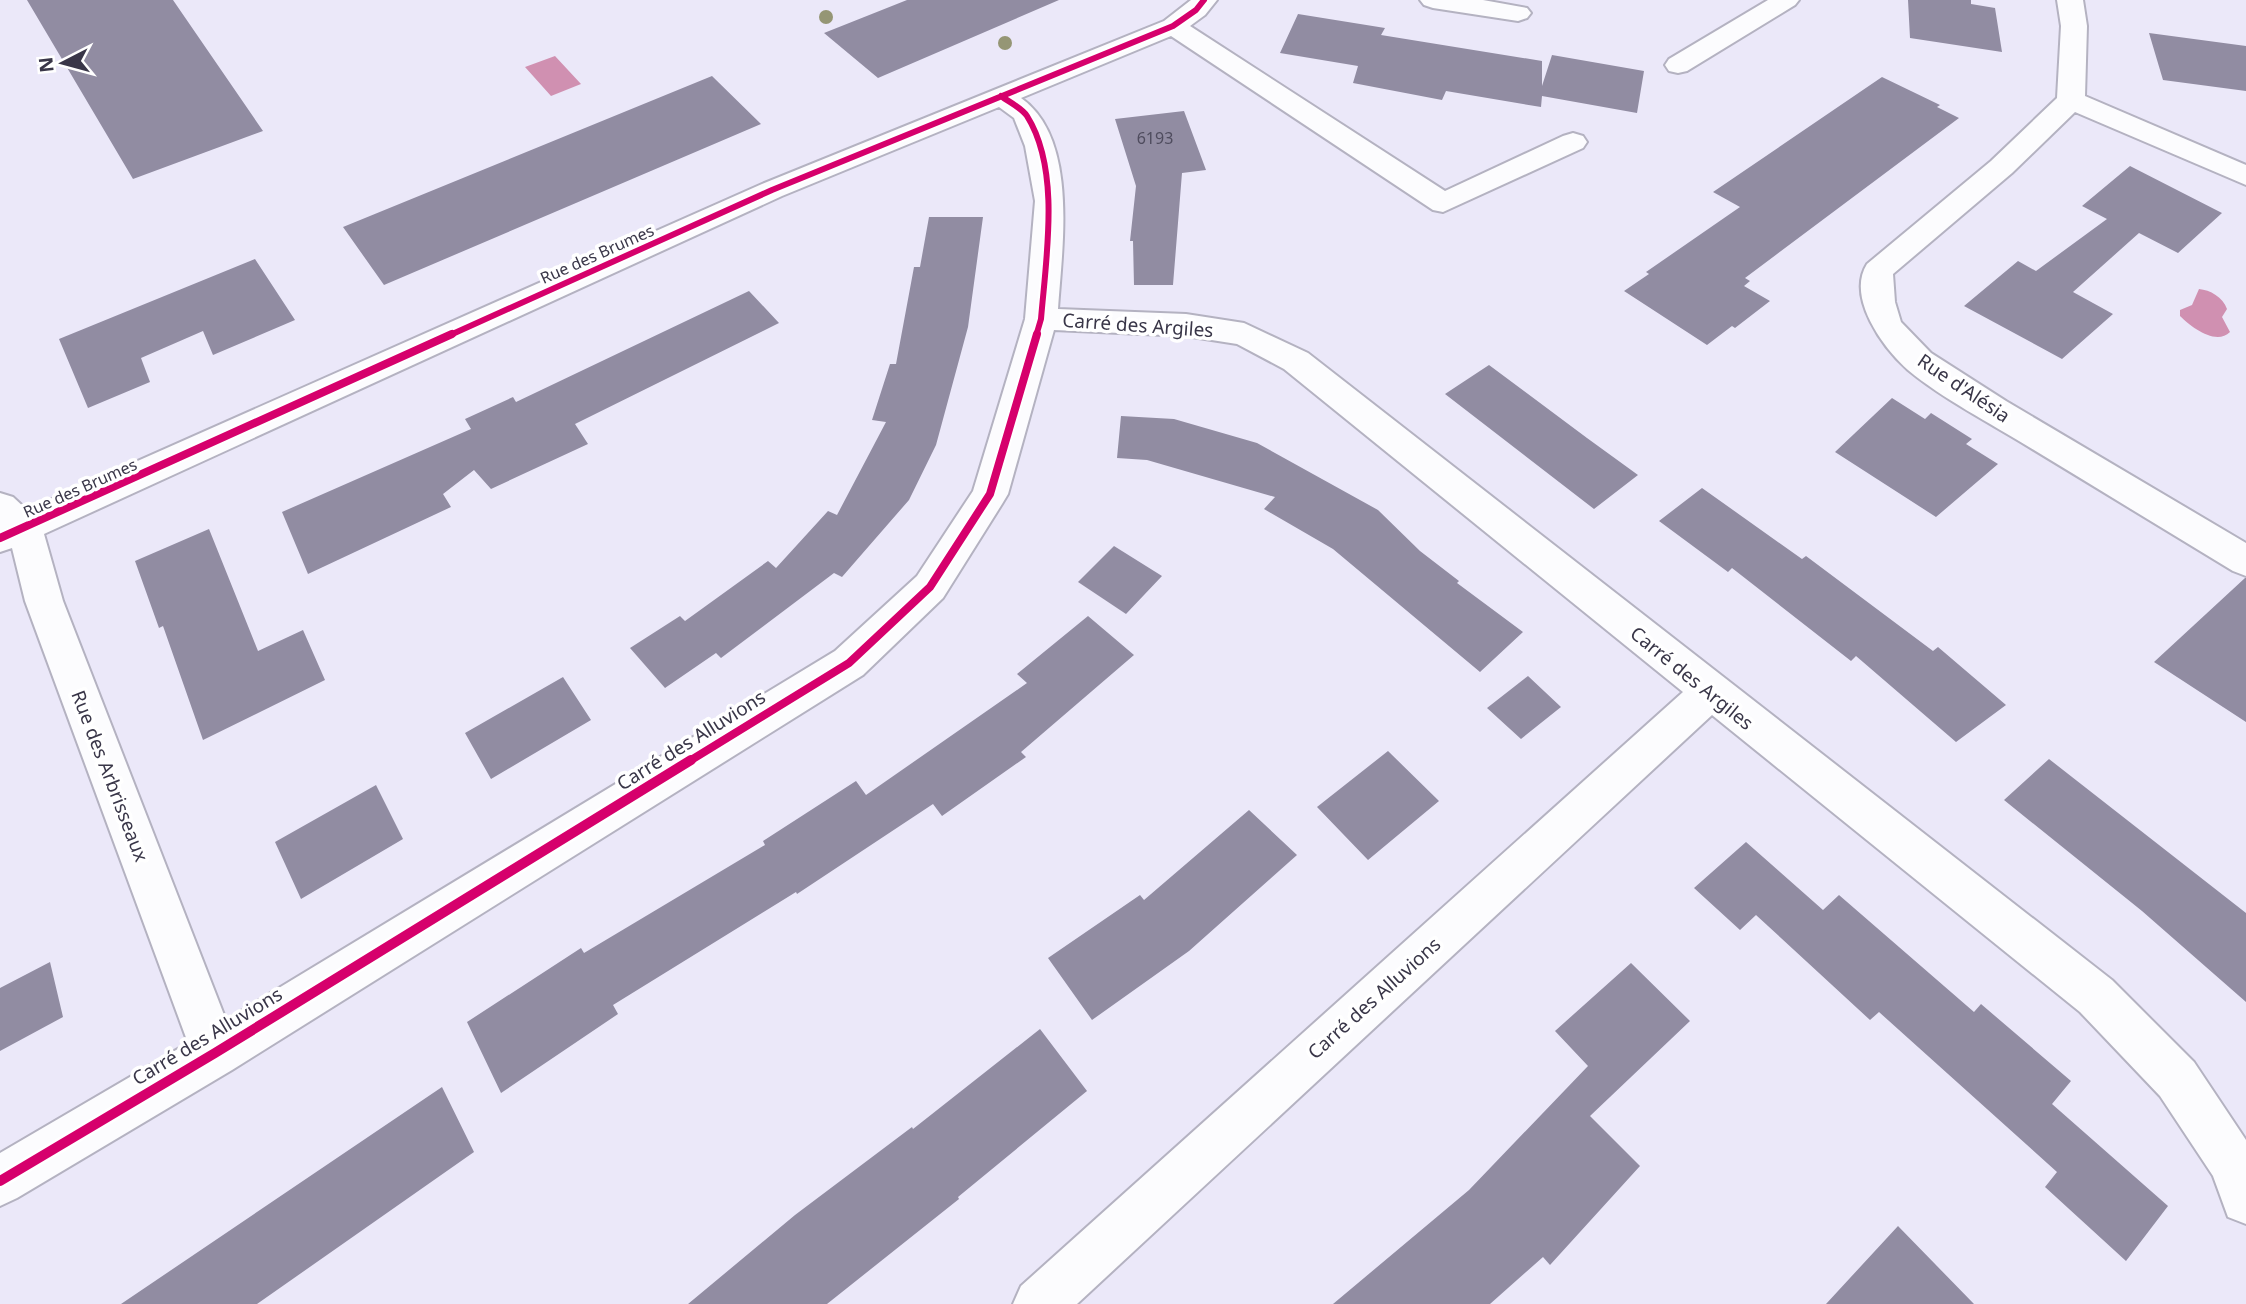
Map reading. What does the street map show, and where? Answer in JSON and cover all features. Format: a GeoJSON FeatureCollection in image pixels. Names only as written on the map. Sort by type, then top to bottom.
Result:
{"type":"FeatureCollection","features":[{"type":"Feature","properties":{"kind":"street","name":"Rue des Brumes"},"geometry":{"type":"LineString","coordinates":[[8,525],[772,190],[1173,26],[1205,0]]}},
{"type":"Feature","properties":{"kind":"street"},"geometry":{"type":"LineString","coordinates":[[1433,0],[1518,13]]}},
{"type":"Feature","properties":{"kind":"street"},"geometry":{"type":"LineString","coordinates":[[1678,65],[1786,0]]}},
{"type":"Feature","properties":{"kind":"street"},"geometry":{"type":"LineString","coordinates":[[2070,0],[2074,26],[2071,100],[2246,176]]}},
{"type":"Feature","properties":{"kind":"street"},"geometry":{"type":"LineString","coordinates":[[1173,26],[1443,203],[1573,142]]}},
{"type":"Feature","properties":{"kind":"street","name":"Carré des Alluvions"},"geometry":{"type":"LineString","coordinates":[[0,1181],[215,1053],[849,663],[930,587],[990,494],[1041,320],[1051,201],[1039,146],[1026,114],[1001,96]]}},
{"type":"Feature","properties":{"kind":"street","name":"Rue d'Alésia"},"geometry":{"type":"LineString","coordinates":[[2071,100],[2036,137],[1975,192],[1878,271],[1879,302],[1887,326],[1919,361],[1994,410],[2246,561]]}},
{"type":"Feature","properties":{"kind":"street","name":"Carré des Argiles"},"geometry":{"type":"LineString","coordinates":[[1041,320],[1186,325],[1244,334],[1296,361],[2095,996],[2177,1079],[2232,1162],[2246,1199]]}},
{"type":"Feature","properties":{"kind":"street","name":"Rue des Arbrisseaux"},"geometry":{"type":"LineString","coordinates":[[8,525],[44,601],[215,1053]]}},
{"type":"Feature","properties":{"kind":"street","name":"Carré des Alluvions"},"geometry":{"type":"LineString","coordinates":[[1039,1304],[1710,692]]}},
{"type":"Feature","properties":{"kind":"shaded area"},"geometry":{"type":"Polygon","coordinates":[[[555,56],[581,84],[551,96],[525,67],[555,56]]]}},
{"type":"Feature","properties":{"kind":"shaded area"},"geometry":{"type":"Polygon","coordinates":[[[2199,289],[2216,295],[2225,305],[2227,309],[2222,317],[2230,332],[2224,336],[2204,333],[2180,316],[2180,310],[2192,305],[2199,289]]]}},
{"type":"Feature","properties":{"kind":"building"},"geometry":{"type":"Polygon","coordinates":[[[27,0],[173,0],[263,131],[133,179],[27,0]]]}},
{"type":"Feature","properties":{"kind":"building"},"geometry":{"type":"Polygon","coordinates":[[[907,0],[1059,0],[878,78],[824,33],[907,0]]]}},
{"type":"Feature","properties":{"kind":"building"},"geometry":{"type":"Polygon","coordinates":[[[1908,0],[1971,0],[1971,4],[1995,8],[2002,52],[1910,38],[1908,0]]]}},
{"type":"Feature","properties":{"kind":"building"},"geometry":{"type":"Polygon","coordinates":[[[1298,14],[1385,28],[1381,35],[1542,61],[1542,86],[1552,55],[1644,71],[1637,113],[1542,96],[1541,107],[1446,91],[1442,100],[1353,83],[1358,66],[1280,53],[1298,14]]]}},
{"type":"Feature","properties":{"kind":"building"},"geometry":{"type":"Polygon","coordinates":[[[2149,33],[2246,46],[2246,91],[2163,80],[2149,33]]]}},
{"type":"Feature","properties":{"kind":"building"},"geometry":{"type":"Polygon","coordinates":[[[712,76],[761,124],[384,285],[343,227],[712,76]]]}},
{"type":"Feature","properties":{"kind":"building"},"geometry":{"type":"Polygon","coordinates":[[[1882,77],[1940,105],[1937,107],[1959,118],[1745,278],[1750,281],[1744,286],[1770,301],[1707,345],[1624,291],[1649,274],[1646,272],[1740,207],[1713,192],[1882,77]]]}},
{"type":"Feature","properties":{"kind":"building"},"geometry":{"type":"Polygon","coordinates":[[[1184,111],[1206,170],[1182,173],[1173,285],[1134,285],[1133,241],[1130,241],[1136,186],[1115,119],[1184,111]]]}},
{"type":"Feature","properties":{"kind":"building"},"geometry":{"type":"Polygon","coordinates":[[[2130,166],[2222,213],[2178,253],[2139,233],[2073,292],[2113,314],[2062,359],[1964,306],[2018,261],[2036,271],[2107,219],[2082,206],[2130,166]]]}},
{"type":"Feature","properties":{"kind":"building"},"geometry":{"type":"Polygon","coordinates":[[[929,217],[983,217],[968,327],[936,445],[909,500],[842,577],[834,573],[721,658],[716,653],[665,688],[630,648],[680,616],[685,621],[768,561],[776,568],[828,511],[837,515],[886,422],[872,420],[890,364],[896,364],[914,267],[920,267],[929,217]]]}},
{"type":"Feature","properties":{"kind":"building"},"geometry":{"type":"Polygon","coordinates":[[[255,259],[295,320],[213,355],[203,331],[141,358],[150,382],[88,408],[59,339],[255,259]]]}},
{"type":"Feature","properties":{"kind":"building"},"geometry":{"type":"Polygon","coordinates":[[[749,291],[779,323],[575,424],[588,444],[491,489],[474,470],[443,494],[451,507],[308,574],[282,512],[471,429],[465,419],[513,397],[516,402],[749,291]]]}},
{"type":"Feature","properties":{"kind":"building"},"geometry":{"type":"Polygon","coordinates":[[[1489,365],[1638,475],[1594,509],[1445,394],[1489,365]]]}},
{"type":"Feature","properties":{"kind":"building"},"geometry":{"type":"Polygon","coordinates":[[[1892,398],[1925,419],[1931,413],[1972,439],[1966,444],[1998,464],[1936,517],[1835,452],[1892,398]]]}},
{"type":"Feature","properties":{"kind":"building"},"geometry":{"type":"Polygon","coordinates":[[[1121,416],[1174,419],[1257,443],[1378,510],[1420,551],[1459,581],[1457,583],[1523,632],[1480,672],[1333,549],[1264,509],[1275,497],[1147,460],[1117,458],[1121,416]]]}},
{"type":"Feature","properties":{"kind":"building"},"geometry":{"type":"Polygon","coordinates":[[[1702,488],[1802,559],[1806,556],[1933,651],[1938,647],[2006,705],[1956,742],[1856,656],[1851,661],[1732,568],[1728,572],[1659,521],[1702,488]]]}},
{"type":"Feature","properties":{"kind":"building"},"geometry":{"type":"Polygon","coordinates":[[[209,529],[258,651],[303,630],[325,680],[203,740],[163,626],[159,628],[135,561],[209,529]]]}},
{"type":"Feature","properties":{"kind":"building"},"geometry":{"type":"Polygon","coordinates":[[[1114,546],[1162,576],[1126,614],[1078,582],[1114,546]]]}},
{"type":"Feature","properties":{"kind":"building"},"geometry":{"type":"Polygon","coordinates":[[[2246,578],[2246,722],[2154,662],[2246,578]]]}},
{"type":"Feature","properties":{"kind":"building"},"geometry":{"type":"Polygon","coordinates":[[[1088,616],[1134,655],[1021,752],[1026,757],[942,816],[933,804],[797,894],[796,892],[613,1005],[618,1014],[501,1093],[467,1022],[581,948],[584,953],[765,845],[763,841],[856,781],[866,795],[1027,683],[1017,674],[1088,616]]]}},
{"type":"Feature","properties":{"kind":"building"},"geometry":{"type":"Polygon","coordinates":[[[1528,676],[1561,707],[1521,739],[1487,708],[1528,676]]]}},
{"type":"Feature","properties":{"kind":"building"},"geometry":{"type":"Polygon","coordinates":[[[563,677],[591,720],[491,779],[465,733],[563,677]]]}},
{"type":"Feature","properties":{"kind":"building"},"geometry":{"type":"Polygon","coordinates":[[[1388,751],[1439,801],[1368,860],[1317,807],[1388,751]]]}},
{"type":"Feature","properties":{"kind":"building"},"geometry":{"type":"Polygon","coordinates":[[[2049,759],[2246,913],[2246,1002],[2142,911],[2004,800],[2049,759]]]}},
{"type":"Feature","properties":{"kind":"building"},"geometry":{"type":"Polygon","coordinates":[[[376,785],[403,839],[301,899],[275,842],[376,785]]]}},
{"type":"Feature","properties":{"kind":"building"},"geometry":{"type":"Polygon","coordinates":[[[1249,810],[1297,855],[1189,951],[1092,1020],[1048,958],[1140,895],[1144,900],[1249,810]]]}},
{"type":"Feature","properties":{"kind":"building"},"geometry":{"type":"Polygon","coordinates":[[[1746,842],[1823,910],[1839,895],[1974,1012],[1981,1004],[2071,1081],[2052,1104],[2168,1206],[2126,1261],[2045,1187],[2057,1172],[1879,1012],[1870,1020],[1756,915],[1740,930],[1694,888],[1746,842]]]}},
{"type":"Feature","properties":{"kind":"building"},"geometry":{"type":"Polygon","coordinates":[[[50,962],[63,1017],[0,1051],[0,988],[50,962]]]}},
{"type":"Feature","properties":{"kind":"building"},"geometry":{"type":"Polygon","coordinates":[[[1631,963],[1690,1021],[1590,1116],[1640,1166],[1550,1265],[1543,1257],[1490,1304],[1333,1304],[1469,1190],[1588,1066],[1555,1031],[1631,963]]]}},
{"type":"Feature","properties":{"kind":"building"},"geometry":{"type":"Polygon","coordinates":[[[1040,1029],[1087,1091],[958,1197],[959,1199],[827,1304],[688,1304],[795,1215],[912,1127],[913,1129],[1040,1029]]]}},
{"type":"Feature","properties":{"kind":"building"},"geometry":{"type":"Polygon","coordinates":[[[442,1087],[474,1152],[257,1304],[121,1304],[442,1087]]]}},
{"type":"Feature","properties":{"kind":"building"},"geometry":{"type":"Polygon","coordinates":[[[1898,1226],[1974,1304],[1826,1304],[1898,1226]]]}},
{"type":"Feature","properties":{"kind":"cycle path"},"geometry":{"type":"LineString","coordinates":[[0,538],[772,190],[1173,26],[1196,10],[1204,0]]}},
{"type":"Feature","properties":{"kind":"cycle path"},"geometry":{"type":"LineString","coordinates":[[0,1181],[215,1053],[849,663],[930,587],[990,494],[1041,319],[1050,201],[1039,146],[1026,114],[1001,96]]}}]}
